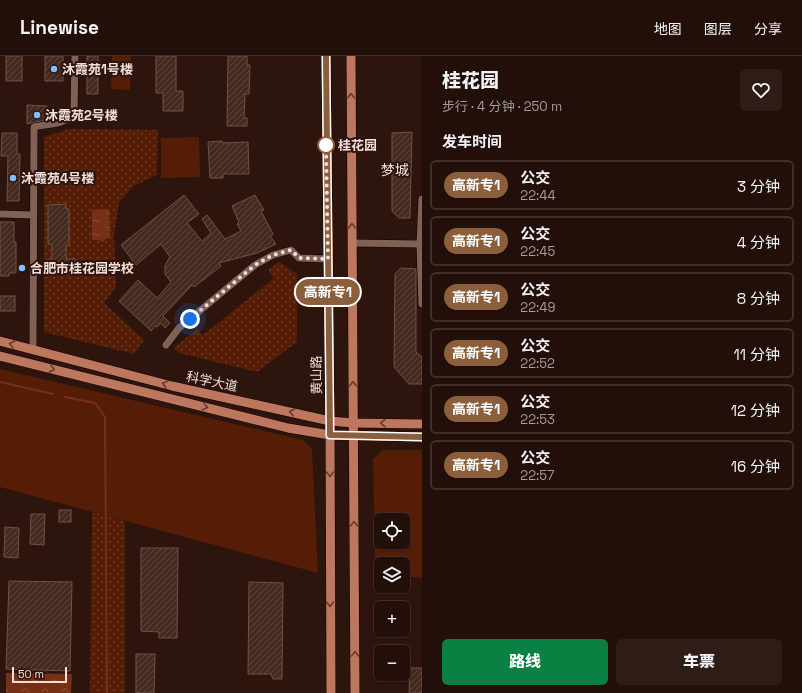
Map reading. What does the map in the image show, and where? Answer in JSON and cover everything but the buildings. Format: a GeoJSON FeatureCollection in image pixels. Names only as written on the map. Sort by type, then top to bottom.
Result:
{"type":"FeatureCollection","features":[{"type":"Feature","properties":{"kind":"main road","name":"黄山路"},"geometry":{"type":"LineString","coordinates":[[326,56],[331,693]]}},
{"type":"Feature","properties":{"kind":"main road"},"geometry":{"type":"LineString","coordinates":[[351,56],[355,693]]}},
{"type":"Feature","properties":{"kind":"main road","name":"科学大道"},"geometry":{"type":"LineString","coordinates":[[0,341],[172,386],[330,421],[353,423],[422,424]]}},
{"type":"Feature","properties":{"kind":"main road","name":"科学大道"},"geometry":{"type":"LineString","coordinates":[[0,356],[288,428],[330,435],[422,437]]}},
{"type":"Feature","properties":{"kind":"street"},"geometry":{"type":"LineString","coordinates":[[33,349],[34,127],[61,123],[69,120],[74,112],[75,56]]}},
{"type":"Feature","properties":{"kind":"street"},"geometry":{"type":"LineString","coordinates":[[422,199],[420,244],[422,304]]}},
{"type":"Feature","properties":{"kind":"street"},"geometry":{"type":"LineString","coordinates":[[0,214],[33,215]]}},
{"type":"Feature","properties":{"kind":"street"},"geometry":{"type":"LineString","coordinates":[[352,243],[420,244]]}},
{"type":"Feature","properties":{"kind":"street"},"geometry":{"type":"LineString","coordinates":[[166,345],[179,328],[255,265],[273,255],[291,250],[299,258],[328,259]]}},
{"type":"Feature","properties":{"kind":"shaded area"},"geometry":{"type":"Polygon","coordinates":[[[112,56],[131,56],[130,90],[111,89],[112,56]]]}},
{"type":"Feature","properties":{"kind":"shaded area"},"geometry":{"type":"Polygon","coordinates":[[[69,129],[158,130],[157,175],[133,186],[119,203],[114,235],[116,287],[104,303],[144,340],[134,354],[44,332],[44,137],[69,129]]]}},
{"type":"Feature","properties":{"kind":"shaded area"},"geometry":{"type":"Polygon","coordinates":[[[199,137],[200,177],[161,178],[161,138],[199,137]]]}},
{"type":"Feature","properties":{"kind":"shaded area"},"geometry":{"type":"Polygon","coordinates":[[[279,262],[297,274],[297,342],[257,372],[179,353],[174,348],[197,329],[203,335],[274,278],[268,270],[279,262]]]}},
{"type":"Feature","properties":{"kind":"shaded area"},"geometry":{"type":"Polygon","coordinates":[[[0,369],[303,440],[312,449],[318,573],[0,487],[0,369]]]}},
{"type":"Feature","properties":{"kind":"shaded area"},"geometry":{"type":"Polygon","coordinates":[[[382,450],[422,450],[422,578],[410,577],[410,557],[375,557],[375,549],[410,549],[410,513],[374,513],[374,516],[373,459],[382,450]]]}},
{"type":"Feature","properties":{"kind":"shaded area"},"geometry":{"type":"Polygon","coordinates":[[[92,512],[125,521],[125,693],[90,693],[92,512]]]}},
{"type":"Feature","properties":{"kind":"green space"},"geometry":{"type":"Polygon","coordinates":[[[6,673],[72,674],[71,693],[6,693],[6,673]]]}},
{"type":"Feature","properties":{"kind":"water"},"geometry":{"type":"Polygon","coordinates":[[[109,209],[110,238],[106,238],[103,242],[92,240],[92,210],[109,209]]]}},
{"type":"Feature","properties":{"kind":"waterway"},"geometry":{"type":"LineString","coordinates":[[0,382],[53,394]]}},
{"type":"Feature","properties":{"kind":"waterway"},"geometry":{"type":"LineString","coordinates":[[65,397],[95,403],[105,417],[107,693]]}},
{"type":"Feature","properties":{"kind":"bus line","name":"高新专1"},"geometry":{"type":"LineString","coordinates":[[326,56],[330,435],[422,437]]}},
{"type":"Feature","properties":{"kind":"place","name":"沐霞苑1号楼"},"geometry":{"type":"Point","coordinates":[54,69]}},
{"type":"Feature","properties":{"kind":"place","name":"沐霞苑2号楼"},"geometry":{"type":"Point","coordinates":[37,115]}},
{"type":"Feature","properties":{"kind":"place","name":"桂花园"},"geometry":{"type":"Point","coordinates":[326,145]}},
{"type":"Feature","properties":{"kind":"place","name":"沐霞苑4号楼"},"geometry":{"type":"Point","coordinates":[13,178]}},
{"type":"Feature","properties":{"kind":"place","name":"合肥市桂花园学校"},"geometry":{"type":"Point","coordinates":[22,268]}},
{"type":"Feature","properties":{"kind":"district","name":"梦城"},"geometry":{"type":"Point","coordinates":[395,170]}},
{"type":"Feature","properties":{"kind":"route"},"geometry":{"type":"LineString","coordinates":[[190,319],[255,265],[273,255],[291,250],[299,258],[328,259],[326,145]]}}]}
